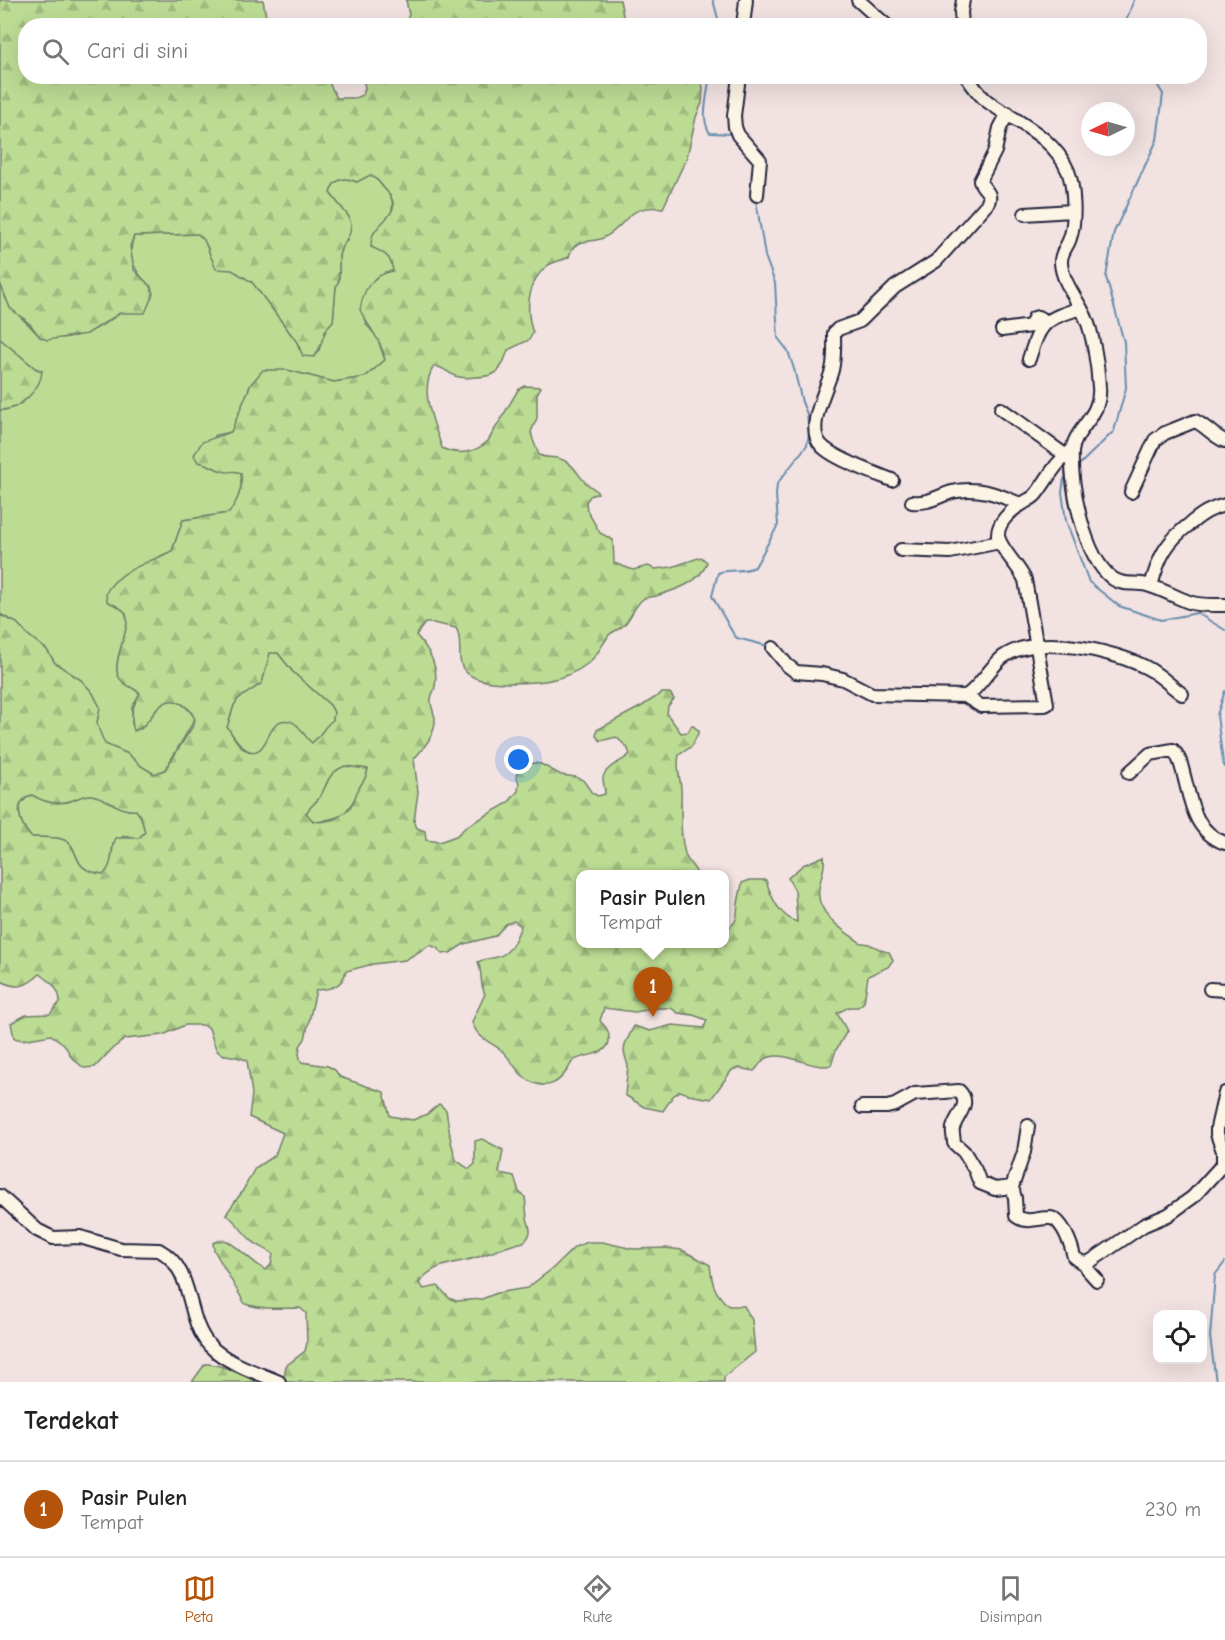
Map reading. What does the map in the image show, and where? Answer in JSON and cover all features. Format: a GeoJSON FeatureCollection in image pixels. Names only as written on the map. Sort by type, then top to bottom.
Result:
{"type":"FeatureCollection","features":[{"type":"Feature","properties":{"kind":"street"},"geometry":{"type":"LineString","coordinates":[[744,18],[746,0]]}},
{"type":"Feature","properties":{"kind":"street"},"geometry":{"type":"LineString","coordinates":[[858,0],[878,18]]}},
{"type":"Feature","properties":{"kind":"street"},"geometry":{"type":"LineString","coordinates":[[961,18],[963,0]]}},
{"type":"Feature","properties":{"kind":"street"},"geometry":{"type":"LineString","coordinates":[[738,84],[734,122],[738,135],[760,160],[757,195]]}},
{"type":"Feature","properties":{"kind":"street"},"geometry":{"type":"LineString","coordinates":[[972,84],[983,98],[1039,135],[1059,155],[1069,174],[1073,228],[1070,240],[1061,256],[1061,263],[1063,274],[1081,308],[1091,334],[1099,398],[1094,413],[1077,438],[1070,454],[1076,501],[1082,526],[1099,563],[1112,579],[1117,581],[1151,586],[1191,603],[1225,605]]}},
{"type":"Feature","properties":{"kind":"street"},"geometry":{"type":"LineString","coordinates":[[892,480],[825,450],[816,438],[815,420],[833,366],[834,333],[838,329],[860,321],[895,287],[936,261],[987,204],[989,193],[981,180],[995,151],[1000,128],[1008,113]]}},
{"type":"Feature","properties":{"kind":"street"},"geometry":{"type":"LineString","coordinates":[[1025,214],[1072,211]]}},
{"type":"Feature","properties":{"kind":"street"},"geometry":{"type":"LineString","coordinates":[[1029,358],[1037,334],[1046,321],[1081,308]]}},
{"type":"Feature","properties":{"kind":"street"},"geometry":{"type":"LineString","coordinates":[[1002,330],[1031,326],[1038,317],[1046,321]]}},
{"type":"Feature","properties":{"kind":"street"},"geometry":{"type":"LineString","coordinates":[[1001,409],[1070,454]]}},
{"type":"Feature","properties":{"kind":"street"},"geometry":{"type":"LineString","coordinates":[[1131,492],[1155,440],[1165,433],[1195,421],[1225,441]]}},
{"type":"Feature","properties":{"kind":"street"},"geometry":{"type":"LineString","coordinates":[[965,696],[981,706],[1047,704],[1025,580],[1021,570],[1000,542],[999,527],[1020,504],[1036,495],[1058,461],[1070,454]]}},
{"type":"Feature","properties":{"kind":"street"},"geometry":{"type":"LineString","coordinates":[[912,502],[935,500],[957,491],[982,490],[990,491],[1020,504]]}},
{"type":"Feature","properties":{"kind":"street"},"geometry":{"type":"LineString","coordinates":[[1151,586],[1157,563],[1176,534],[1206,512],[1225,505]]}},
{"type":"Feature","properties":{"kind":"street"},"geometry":{"type":"LineString","coordinates":[[901,550],[950,552],[1000,542]]}},
{"type":"Feature","properties":{"kind":"street"},"geometry":{"type":"LineString","coordinates":[[773,648],[796,672],[822,674],[843,679],[872,694],[965,696],[971,694],[985,674],[1002,657],[1036,644],[1084,647],[1149,669],[1182,694]]}},
{"type":"Feature","properties":{"kind":"street"},"geometry":{"type":"LineString","coordinates":[[1129,773],[1150,754],[1173,750],[1181,764],[1196,818],[1211,836],[1225,843]]}},
{"type":"Feature","properties":{"kind":"street"},"geometry":{"type":"LineString","coordinates":[[1210,989],[1225,990]]}},
{"type":"Feature","properties":{"kind":"street"},"geometry":{"type":"LineString","coordinates":[[862,1107],[887,1107],[915,1094],[959,1091],[965,1103],[954,1127],[954,1143],[975,1170],[980,1183],[995,1189],[1012,1187]]}},
{"type":"Feature","properties":{"kind":"street"},"geometry":{"type":"LineString","coordinates":[[1028,1126],[1024,1152],[1012,1187],[1016,1217],[1029,1221],[1049,1218],[1054,1220],[1072,1246],[1074,1257],[1085,1263],[1091,1262],[1144,1225],[1168,1215],[1193,1197],[1222,1164],[1223,1151],[1217,1128],[1225,1093]]}},
{"type":"Feature","properties":{"kind":"street"},"geometry":{"type":"LineString","coordinates":[[0,1196],[37,1230],[48,1236],[59,1239],[90,1238],[121,1249],[159,1250],[164,1253],[182,1275],[198,1326],[209,1345],[231,1362],[279,1382]]}},
{"type":"Feature","properties":{"kind":"street"},"geometry":{"type":"LineString","coordinates":[[1085,1263],[1087,1269],[1097,1280]]}},
{"type":"Feature","properties":{"kind":"green space"},"geometry":{"type":"Polygon","coordinates":[[[0,0],[263,0],[266,18],[18,18],[18,84],[330,84],[337,98],[355,98],[363,95],[364,84],[702,84],[702,103],[696,117],[687,157],[663,208],[641,209],[603,238],[574,246],[569,257],[547,266],[535,280],[532,288],[529,315],[533,333],[529,340],[508,350],[501,368],[489,376],[460,377],[434,366],[429,376],[427,396],[442,448],[454,452],[466,452],[488,441],[518,390],[524,386],[541,387],[537,394],[537,418],[531,432],[539,455],[567,462],[598,493],[590,496],[586,502],[587,510],[600,533],[613,540],[614,563],[633,570],[648,566],[655,569],[672,567],[701,557],[707,562],[699,575],[686,585],[643,599],[626,622],[609,635],[591,661],[569,675],[559,678],[529,683],[503,683],[474,678],[465,671],[460,662],[459,638],[456,628],[425,623],[416,635],[425,646],[434,665],[436,679],[431,701],[435,724],[429,740],[414,759],[418,792],[414,821],[417,828],[425,831],[426,840],[439,842],[456,836],[467,826],[508,803],[518,791],[519,783],[516,776],[519,768],[533,763],[541,764],[561,775],[583,780],[592,793],[598,796],[605,794],[604,774],[630,754],[627,747],[616,737],[601,741],[596,736],[597,730],[662,693],[670,693],[674,699],[668,706],[667,714],[681,733],[688,732],[692,725],[699,731],[692,746],[679,755],[678,764],[683,846],[686,857],[695,870],[576,870],[576,948],[729,948],[729,928],[736,919],[742,883],[750,880],[766,880],[773,899],[781,911],[797,922],[795,891],[788,878],[803,865],[824,856],[819,898],[821,906],[839,927],[861,943],[889,952],[893,960],[888,967],[868,976],[864,1002],[858,1007],[849,1007],[837,1013],[847,1031],[836,1050],[831,1065],[815,1065],[788,1057],[771,1057],[764,1060],[754,1071],[739,1068],[732,1070],[711,1099],[680,1091],[673,1096],[663,1111],[644,1107],[625,1095],[628,1066],[624,1052],[625,1044],[634,1026],[650,1031],[672,1025],[704,1028],[707,1020],[678,1013],[671,1008],[635,1012],[604,1008],[600,1021],[609,1035],[606,1048],[596,1054],[573,1061],[558,1081],[549,1085],[540,1085],[528,1080],[501,1050],[477,1032],[472,1022],[485,994],[478,962],[506,953],[521,926],[514,921],[506,924],[495,936],[464,944],[450,953],[443,954],[430,945],[405,960],[373,964],[346,971],[342,981],[336,986],[316,990],[305,1039],[300,1046],[299,1054],[301,1062],[328,1066],[340,1077],[384,1092],[390,1116],[413,1120],[427,1114],[439,1104],[446,1110],[456,1160],[469,1169],[475,1164],[475,1141],[482,1139],[503,1150],[499,1173],[514,1176],[519,1192],[525,1197],[529,1236],[524,1242],[431,1271],[419,1283],[424,1289],[438,1286],[449,1298],[456,1301],[482,1299],[497,1293],[527,1288],[575,1247],[588,1242],[602,1242],[633,1249],[682,1250],[710,1265],[713,1283],[720,1297],[729,1306],[744,1306],[752,1320],[755,1352],[724,1377],[724,1382],[283,1382],[286,1366],[305,1351],[306,1313],[300,1308],[266,1308],[245,1304],[214,1250],[213,1243],[221,1240],[227,1241],[265,1270],[271,1265],[273,1254],[253,1242],[226,1214],[242,1192],[255,1168],[275,1155],[283,1133],[249,1117],[252,1094],[247,1060],[221,1054],[215,1047],[209,1028],[202,1025],[185,1025],[163,1035],[125,1039],[95,1067],[84,1068],[72,1058],[64,1044],[51,1035],[22,1040],[14,1038],[11,1023],[26,1015],[50,1014],[60,1002],[60,997],[51,983],[40,974],[22,986],[0,980],[0,615],[17,623],[47,650],[55,663],[81,680],[92,692],[100,707],[97,722],[105,744],[128,754],[154,774],[165,770],[193,726],[195,719],[186,707],[171,701],[160,707],[145,724],[134,731],[132,712],[140,693],[122,681],[117,668],[127,616],[124,611],[107,601],[106,593],[118,578],[172,551],[183,520],[229,513],[239,494],[241,473],[223,471],[198,462],[194,455],[202,442],[231,432],[251,384],[263,370],[287,370],[334,382],[365,377],[385,360],[378,340],[360,310],[363,296],[370,284],[379,276],[393,271],[391,262],[386,256],[371,247],[371,240],[378,227],[391,213],[393,202],[379,182],[370,175],[357,182],[348,179],[340,180],[331,188],[330,193],[349,217],[351,225],[350,233],[339,255],[339,280],[336,287],[333,321],[326,329],[320,348],[314,357],[303,356],[297,342],[252,282],[232,270],[216,269],[204,240],[198,234],[134,236],[130,246],[134,270],[151,287],[153,294],[145,313],[120,313],[87,334],[47,340],[40,337],[30,324],[10,308],[0,283],[0,0]],[[270,653],[262,683],[238,699],[227,727],[241,747],[252,752],[259,750],[271,731],[281,721],[296,724],[312,743],[333,720],[334,712],[330,705],[293,672],[278,653],[270,653]],[[345,766],[334,772],[319,798],[306,813],[313,821],[330,820],[346,812],[353,803],[368,769],[345,766]],[[32,795],[21,803],[20,808],[21,820],[31,837],[64,840],[73,848],[80,864],[93,872],[104,874],[107,870],[116,838],[139,838],[145,832],[141,817],[136,810],[124,809],[97,796],[86,795],[57,803],[47,802],[32,795]]]}},
{"type":"Feature","properties":{"kind":"green space"},"geometry":{"type":"Polygon","coordinates":[[[406,0],[620,0],[624,18],[408,18],[406,0]]]}},
{"type":"Feature","properties":{"kind":"green space"},"geometry":{"type":"Polygon","coordinates":[[[370,175],[378,180],[389,194],[393,206],[389,217],[374,232],[394,271],[385,272],[366,324],[377,337],[385,360],[365,377],[334,382],[287,370],[251,384],[231,432],[216,435],[198,462],[222,470],[241,473],[237,499],[229,513],[183,520],[172,551],[141,565],[108,601],[124,611],[127,616],[117,668],[122,681],[140,694],[132,707],[132,724],[141,729],[161,706],[173,700],[186,707],[195,719],[165,770],[154,774],[128,754],[105,744],[98,730],[100,707],[92,692],[81,680],[55,663],[47,650],[17,623],[0,614],[0,410],[5,410],[42,371],[35,368],[0,339],[0,283],[11,307],[40,337],[73,336],[101,326],[151,287],[136,270],[132,258],[134,236],[198,234],[204,239],[216,268],[231,269],[252,282],[297,342],[299,349],[319,350],[325,331],[333,321],[336,287],[339,280],[339,255],[347,240],[349,217],[330,193],[331,188],[340,180],[348,179],[357,182],[370,175]]]}},
{"type":"Feature","properties":{"kind":"green space"},"geometry":{"type":"Polygon","coordinates":[[[0,339],[35,368],[42,371],[38,385],[28,398],[14,407],[0,410],[0,339]]]}},
{"type":"Feature","properties":{"kind":"green space"},"geometry":{"type":"Polygon","coordinates":[[[270,652],[278,653],[293,672],[330,705],[334,712],[333,720],[312,743],[297,725],[276,724],[264,746],[259,751],[253,752],[243,747],[227,727],[238,699],[262,683],[270,652]]]}},
{"type":"Feature","properties":{"kind":"green space"},"geometry":{"type":"Polygon","coordinates":[[[345,766],[368,769],[354,799],[346,811],[339,816],[319,822],[312,820],[306,813],[319,798],[334,772],[345,766]]]}},
{"type":"Feature","properties":{"kind":"green space"},"geometry":{"type":"Polygon","coordinates":[[[32,795],[61,802],[88,795],[98,797],[124,809],[136,810],[141,817],[145,832],[139,838],[124,836],[113,844],[110,868],[105,874],[93,872],[81,864],[73,848],[64,840],[31,837],[21,820],[20,808],[21,803],[32,795]]]}},
{"type":"Feature","properties":{"kind":"green space"},"geometry":{"type":"Polygon","coordinates":[[[205,1364],[225,1368],[256,1382],[192,1382],[205,1364]]]}},
{"type":"Feature","properties":{"kind":"waterway"},"geometry":{"type":"LineString","coordinates":[[713,0],[718,18]]}},
{"type":"Feature","properties":{"kind":"waterway"},"geometry":{"type":"LineString","coordinates":[[1127,18],[1134,0]]}},
{"type":"Feature","properties":{"kind":"waterway"},"geometry":{"type":"LineString","coordinates":[[708,84],[705,113],[707,127],[710,133],[733,134]]}},
{"type":"Feature","properties":{"kind":"waterway"},"geometry":{"type":"LineString","coordinates":[[1076,468],[1114,431],[1126,388],[1124,342],[1106,277],[1114,232],[1157,140],[1163,94],[1157,84]]}},
{"type":"Feature","properties":{"kind":"waterway"},"geometry":{"type":"LineString","coordinates":[[756,200],[765,256],[775,283],[778,338],[788,351],[794,369],[807,414],[809,434],[807,445],[777,484],[778,525],[755,567],[718,573],[712,596],[737,638],[768,646]]}},
{"type":"Feature","properties":{"kind":"waterway"},"geometry":{"type":"LineString","coordinates":[[1068,476],[1064,479],[1062,492],[1066,521],[1089,582],[1119,606],[1161,620],[1197,613],[1225,630]]}},
{"type":"Feature","properties":{"kind":"waterway"},"geometry":{"type":"LineString","coordinates":[[1225,691],[1217,715],[1225,767]]}},
{"type":"Feature","properties":{"kind":"waterway"},"geometry":{"type":"LineString","coordinates":[[1216,1382],[1210,1337],[1215,1275],[1225,1262]]}},
{"type":"Feature","properties":{"kind":"place","name":"Pasir Pulen"},"geometry":{"type":"Point","coordinates":[653,1017]}}]}
